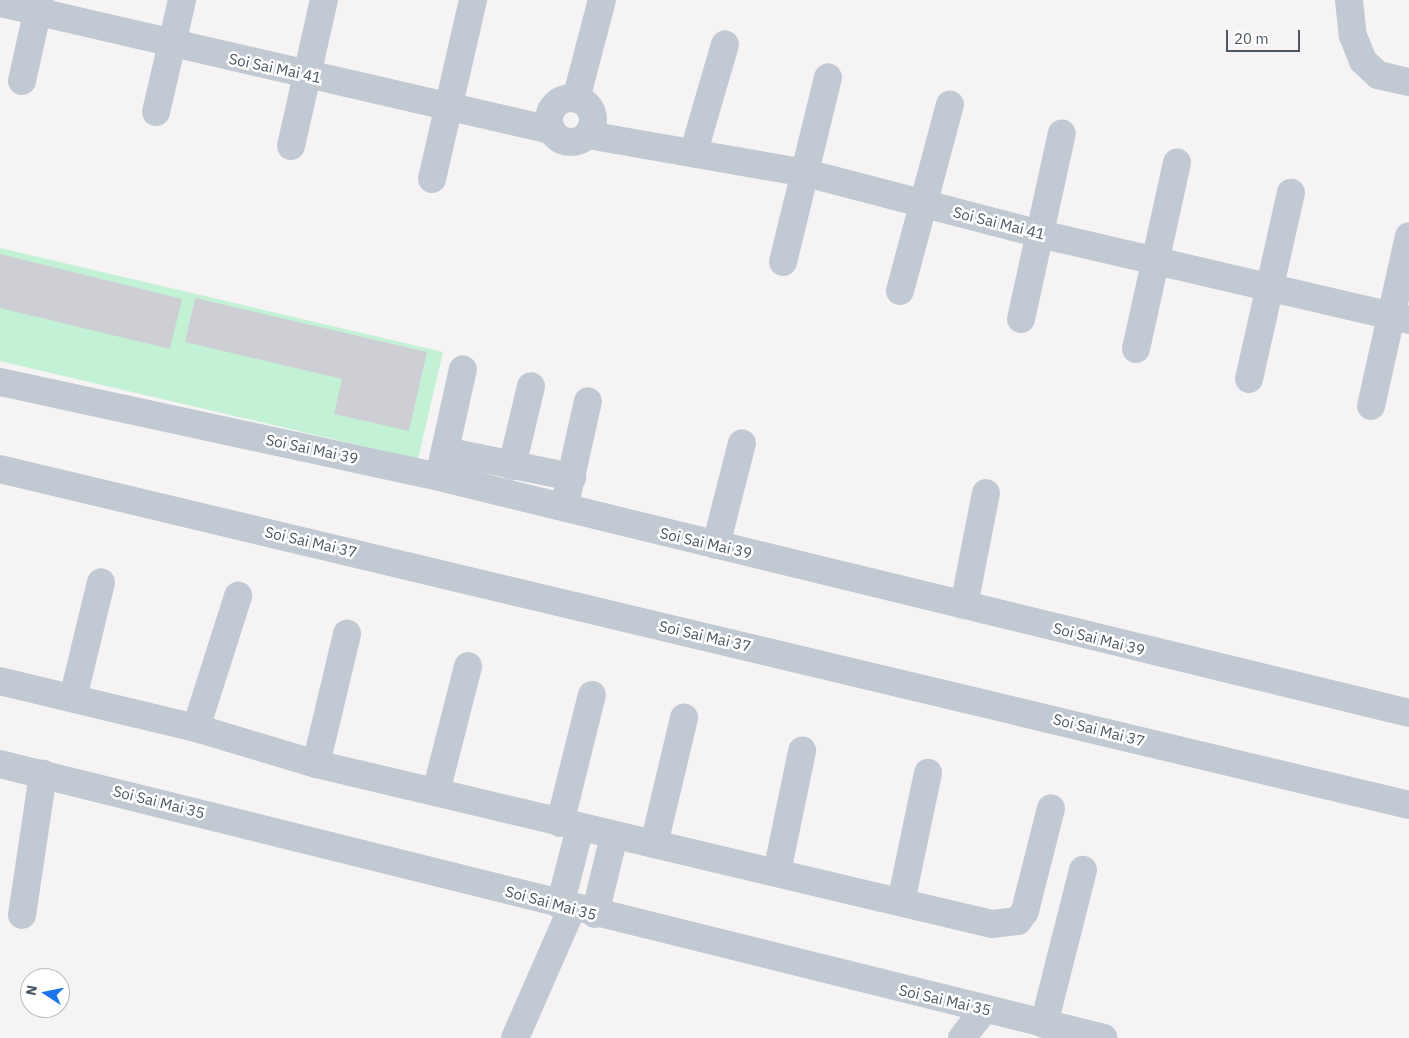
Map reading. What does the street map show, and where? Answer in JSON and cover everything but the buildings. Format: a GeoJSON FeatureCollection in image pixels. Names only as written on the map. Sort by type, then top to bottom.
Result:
{"type":"FeatureCollection","features":[{"type":"Feature","properties":{"kind":"street"},"geometry":{"type":"LineString","coordinates":[[156,112],[182,0]]}},
{"type":"Feature","properties":{"kind":"street"},"geometry":{"type":"LineString","coordinates":[[291,146],[324,0]]}},
{"type":"Feature","properties":{"kind":"street"},"geometry":{"type":"LineString","coordinates":[[432,180],[448,103],[473,0]]}},
{"type":"Feature","properties":{"kind":"street"},"geometry":{"type":"LineString","coordinates":[[576,99],[602,0]]}},
{"type":"Feature","properties":{"kind":"street"},"geometry":{"type":"LineString","coordinates":[[1349,0],[1353,36],[1363,61],[1378,75],[1409,82]]}},
{"type":"Feature","properties":{"kind":"street","name":"Soi Sai Mai 41"},"geometry":{"type":"LineString","coordinates":[[0,3],[39,6],[172,45],[307,76],[448,103],[551,130]]}},
{"type":"Feature","properties":{"kind":"street"},"geometry":{"type":"LineString","coordinates":[[22,80],[39,6]]}},
{"type":"Feature","properties":{"kind":"street"},"geometry":{"type":"LineString","coordinates":[[694,151],[725,44]]}},
{"type":"Feature","properties":{"kind":"street"},"geometry":{"type":"LineString","coordinates":[[783,262],[828,78]]}},
{"type":"Feature","properties":{"kind":"street"},"geometry":{"type":"LineString","coordinates":[[576,99],[592,114],[588,135],[568,143],[551,130],[554,106],[576,99]]}},
{"type":"Feature","properties":{"kind":"street"},"geometry":{"type":"LineString","coordinates":[[900,291],[950,105]]}},
{"type":"Feature","properties":{"kind":"street"},"geometry":{"type":"LineString","coordinates":[[1021,319],[1062,134]]}},
{"type":"Feature","properties":{"kind":"street","name":"Soi Sai Mai 41"},"geometry":{"type":"LineString","coordinates":[[588,135],[694,151],[806,173],[1040,234],[1155,258],[1399,318]]}},
{"type":"Feature","properties":{"kind":"street"},"geometry":{"type":"LineString","coordinates":[[1136,349],[1177,162]]}},
{"type":"Feature","properties":{"kind":"street"},"geometry":{"type":"LineString","coordinates":[[1249,379],[1268,287],[1291,193]]}},
{"type":"Feature","properties":{"kind":"street"},"geometry":{"type":"LineString","coordinates":[[1371,406],[1399,318],[1409,236]]}},
{"type":"Feature","properties":{"kind":"street"},"geometry":{"type":"LineString","coordinates":[[439,477],[463,369]]}},
{"type":"Feature","properties":{"kind":"street","name":"Soi Sai Mai 39"},"geometry":{"type":"LineString","coordinates":[[0,382],[439,477],[563,509],[1409,714]]}},
{"type":"Feature","properties":{"kind":"street"},"geometry":{"type":"LineString","coordinates":[[512,466],[531,386]]}},
{"type":"Feature","properties":{"kind":"street"},"geometry":{"type":"LineString","coordinates":[[563,509],[572,477],[588,401]]}},
{"type":"Feature","properties":{"kind":"street"},"geometry":{"type":"LineString","coordinates":[[716,545],[742,443]]}},
{"type":"Feature","properties":{"kind":"street"},"geometry":{"type":"LineString","coordinates":[[445,451],[572,477]]}},
{"type":"Feature","properties":{"kind":"street","name":"Soi Sai Mai 37"},"geometry":{"type":"LineString","coordinates":[[0,469],[1409,805]]}},
{"type":"Feature","properties":{"kind":"street"},"geometry":{"type":"LineString","coordinates":[[964,606],[986,493]]}},
{"type":"Feature","properties":{"kind":"street"},"geometry":{"type":"LineString","coordinates":[[73,698],[101,582]]}},
{"type":"Feature","properties":{"kind":"street"},"geometry":{"type":"LineString","coordinates":[[196,728],[238,596]]}},
{"type":"Feature","properties":{"kind":"street"},"geometry":{"type":"LineString","coordinates":[[316,764],[347,634]]}},
{"type":"Feature","properties":{"kind":"street"},"geometry":{"type":"LineString","coordinates":[[436,792],[468,666]]}},
{"type":"Feature","properties":{"kind":"street"},"geometry":{"type":"LineString","coordinates":[[0,681],[196,728],[316,764],[992,924],[1018,921],[1029,899],[1050,808]]}},
{"type":"Feature","properties":{"kind":"street"},"geometry":{"type":"LineString","coordinates":[[576,909],[570,825],[592,695]]}},
{"type":"Feature","properties":{"kind":"street"},"geometry":{"type":"LineString","coordinates":[[654,844],[684,718]]}},
{"type":"Feature","properties":{"kind":"street"},"geometry":{"type":"LineString","coordinates":[[777,872],[802,751]]}},
{"type":"Feature","properties":{"kind":"street","name":"Soi Sai Mai 35"},"geometry":{"type":"LineString","coordinates":[[0,764],[576,909],[1104,1038]]}},
{"type":"Feature","properties":{"kind":"street"},"geometry":{"type":"LineString","coordinates":[[22,916],[43,774]]}},
{"type":"Feature","properties":{"kind":"street"},"geometry":{"type":"LineString","coordinates":[[901,902],[928,774]]}},
{"type":"Feature","properties":{"kind":"street"},"geometry":{"type":"LineString","coordinates":[[515,1038],[576,909],[614,836]]}},
{"type":"Feature","properties":{"kind":"street"},"geometry":{"type":"LineString","coordinates":[[1044,1024],[1083,870]]}},
{"type":"Feature","properties":{"kind":"street"},"geometry":{"type":"LineString","coordinates":[[962,1038],[985,1009]]}},
{"type":"Feature","properties":{"kind":"green space"},"geometry":{"type":"Polygon","coordinates":[[[0,248],[443,352],[418,459],[0,361],[0,248]]]}}]}
